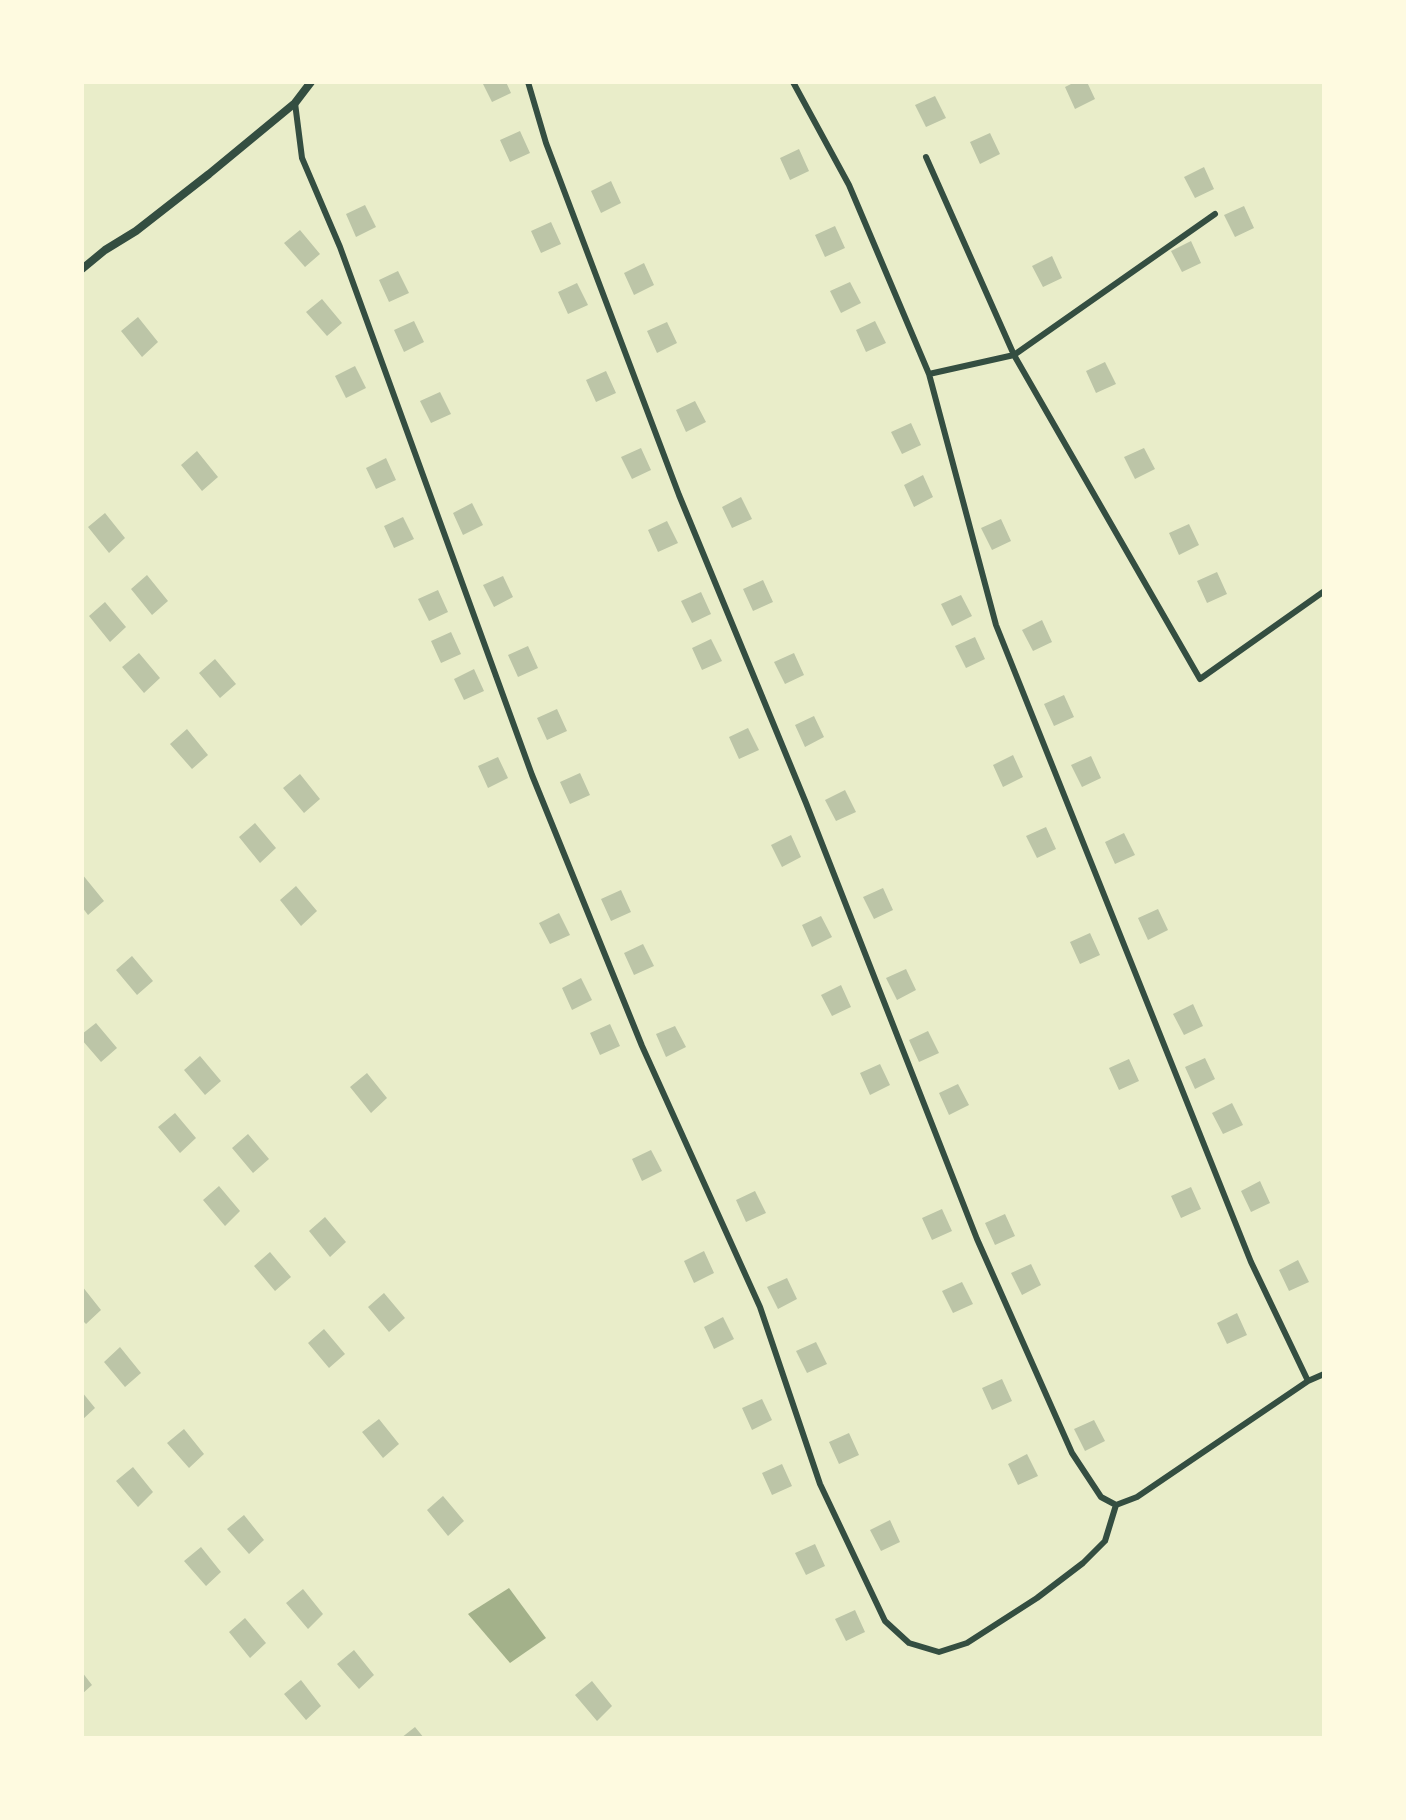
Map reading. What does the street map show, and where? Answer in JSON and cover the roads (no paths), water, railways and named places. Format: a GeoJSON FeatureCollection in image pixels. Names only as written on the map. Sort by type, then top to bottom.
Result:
{"type":"FeatureCollection","features":[{"type":"Feature","properties":{"kind":"street"},"geometry":{"type":"LineString","coordinates":[[82,269],[209,174],[295,103],[311,82]]}},
{"type":"Feature","properties":{"kind":"lane"},"geometry":{"type":"LineString","coordinates":[[528,82],[546,143],[679,495],[806,803],[977,1239],[1072,1453],[1101,1497],[1116,1505],[1137,1497],[1308,1381],[1324,1374]]}},
{"type":"Feature","properties":{"kind":"lane"},"geometry":{"type":"LineString","coordinates":[[793,82],[849,185],[929,374],[996,625],[1251,1262],[1308,1381]]}},
{"type":"Feature","properties":{"kind":"lane"},"geometry":{"type":"LineString","coordinates":[[295,103],[302,158],[340,247],[532,775],[642,1046],[760,1307],[820,1484],[885,1621],[909,1643],[939,1652],[967,1643],[1037,1598],[1083,1563],[1105,1541],[1116,1505]]}},
{"type":"Feature","properties":{"kind":"lane"},"geometry":{"type":"LineString","coordinates":[[926,157],[1014,355],[1200,679],[1323,592]]}},
{"type":"Feature","properties":{"kind":"lane"},"geometry":{"type":"LineString","coordinates":[[929,374],[1014,355],[1215,214]]}}]}
